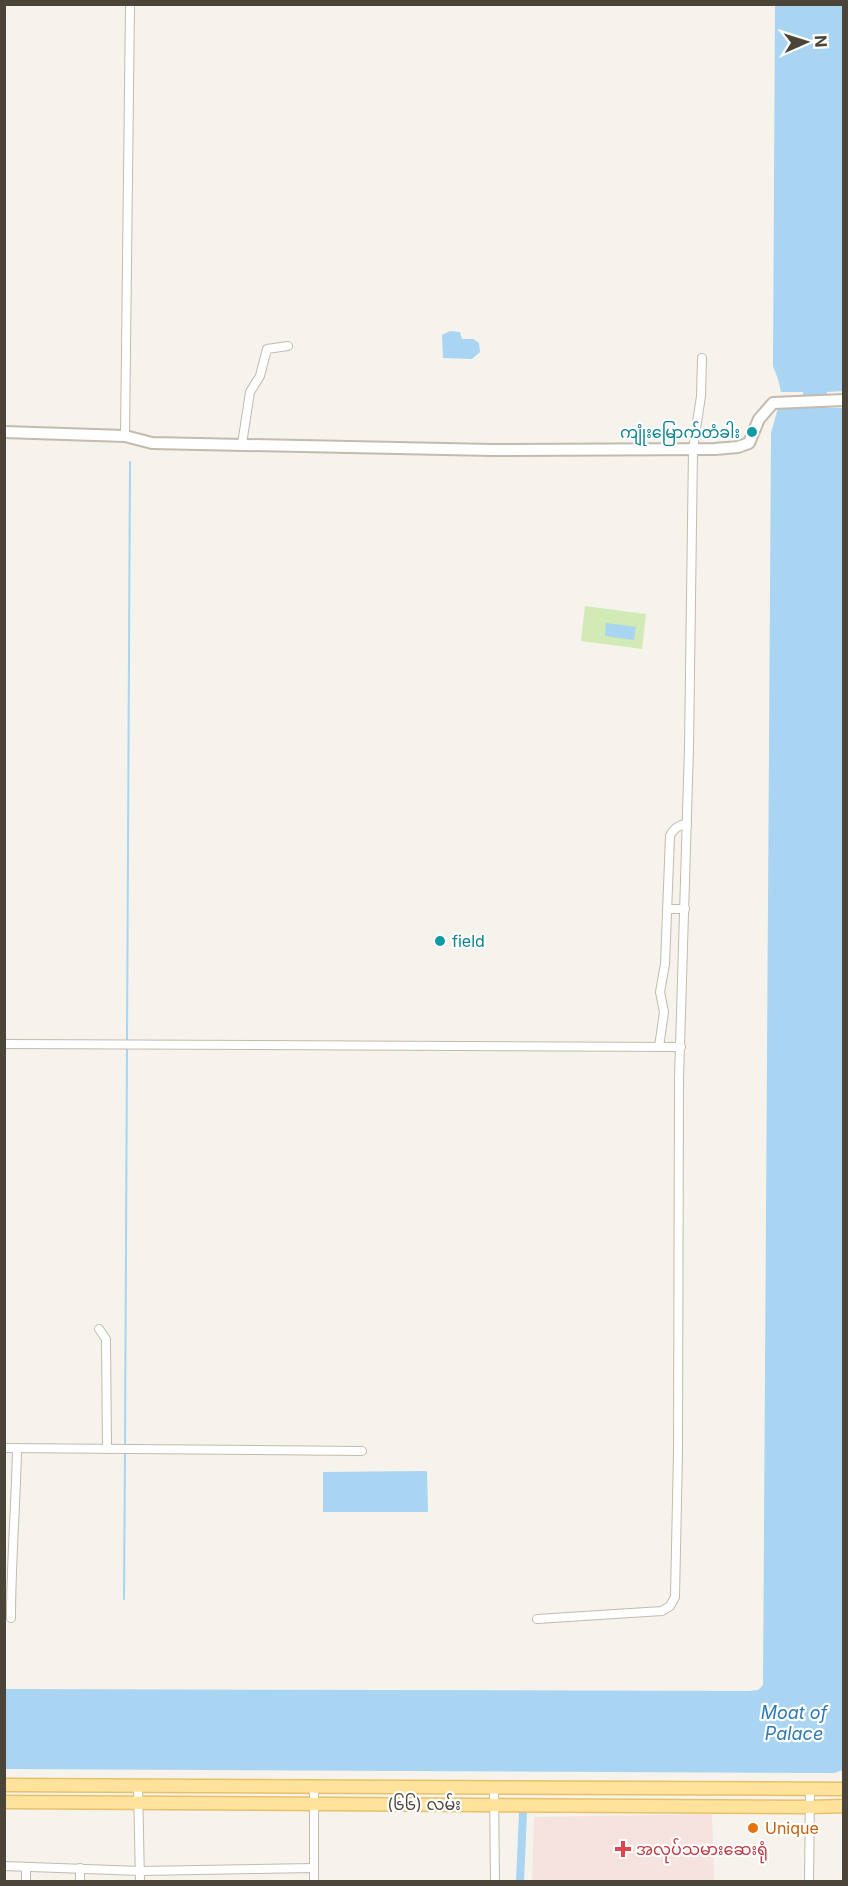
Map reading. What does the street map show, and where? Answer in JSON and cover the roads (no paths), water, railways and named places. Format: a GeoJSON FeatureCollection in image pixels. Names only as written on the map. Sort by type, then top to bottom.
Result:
{"type":"FeatureCollection","features":[{"type":"Feature","properties":{"kind":"main road","name":"(၆၆) လမ်း"},"geometry":{"type":"LineString","coordinates":[[4,1785],[843,1789]]}},
{"type":"Feature","properties":{"kind":"main road","name":"(၆၆) လမ်း"},"geometry":{"type":"LineString","coordinates":[[4,1802],[843,1806]]}},
{"type":"Feature","properties":{"kind":"street"},"geometry":{"type":"LineString","coordinates":[[125,436],[130,4]]}},
{"type":"Feature","properties":{"kind":"street"},"geometry":{"type":"LineString","coordinates":[[242,444],[250,392],[260,376],[267,349],[288,346]]}},
{"type":"Feature","properties":{"kind":"street"},"geometry":{"type":"LineString","coordinates":[[537,1619],[662,1611],[670,1606],[675,1597],[681,1047],[693,449],[701,396],[702,358]]}},
{"type":"Feature","properties":{"kind":"street"},"geometry":{"type":"LineString","coordinates":[[4,432],[125,436],[152,443],[494,450],[693,449],[747,445],[764,412],[776,402],[843,400]]}},
{"type":"Feature","properties":{"kind":"street"},"geometry":{"type":"LineString","coordinates":[[659,1047],[664,1012],[660,992],[665,964],[670,836],[682,824],[687,824]]}},
{"type":"Feature","properties":{"kind":"street"},"geometry":{"type":"LineString","coordinates":[[667,909],[685,909]]}},
{"type":"Feature","properties":{"kind":"street"},"geometry":{"type":"LineString","coordinates":[[4,1044],[681,1047]]}},
{"type":"Feature","properties":{"kind":"street"},"geometry":{"type":"LineString","coordinates":[[99,1329],[106,1339],[107,1449]]}},
{"type":"Feature","properties":{"kind":"street"},"geometry":{"type":"LineString","coordinates":[[4,1448],[362,1451]]}},
{"type":"Feature","properties":{"kind":"street"},"geometry":{"type":"LineString","coordinates":[[11,1618],[17,1448]]}},
{"type":"Feature","properties":{"kind":"street"},"geometry":{"type":"LineString","coordinates":[[138,1786],[140,1881]]}},
{"type":"Feature","properties":{"kind":"street"},"geometry":{"type":"LineString","coordinates":[[314,1786],[314,1881]]}},
{"type":"Feature","properties":{"kind":"street"},"geometry":{"type":"LineString","coordinates":[[494,1788],[495,1881]]}},
{"type":"Feature","properties":{"kind":"street"},"geometry":{"type":"LineString","coordinates":[[809,1881],[810,1790]]}},
{"type":"Feature","properties":{"kind":"street"},"geometry":{"type":"LineString","coordinates":[[4,1866],[140,1871],[314,1868]]}},
{"type":"Feature","properties":{"kind":"street"},"geometry":{"type":"LineString","coordinates":[[26,1868],[26,1881]]}},
{"type":"Feature","properties":{"kind":"street"},"geometry":{"type":"LineString","coordinates":[[80,1868],[80,1881]]}},
{"type":"Feature","properties":{"kind":"water","name":"Moat of Palace"},"geometry":{"type":"Polygon","coordinates":[[[775,5],[843,5],[844,391],[827,392],[827,408],[844,408],[843,1770],[834,1773],[5,1769],[5,1689],[749,1691],[758,1690],[763,1685],[771,433],[778,408],[803,408],[803,392],[781,392],[773,366],[775,5]]]}},
{"type":"Feature","properties":{"kind":"water"},"geometry":{"type":"Polygon","coordinates":[[[450,331],[460,332],[462,339],[473,339],[479,343],[480,352],[472,359],[443,358],[442,335],[450,331]]]}},
{"type":"Feature","properties":{"kind":"water"},"geometry":{"type":"Polygon","coordinates":[[[606,623],[636,627],[634,640],[605,636],[606,623]]]}},
{"type":"Feature","properties":{"kind":"water"},"geometry":{"type":"Polygon","coordinates":[[[427,1471],[428,1512],[323,1512],[323,1472],[427,1471]]]}},
{"type":"Feature","properties":{"kind":"waterway"},"geometry":{"type":"LineString","coordinates":[[127,1041],[130,462]]}},
{"type":"Feature","properties":{"kind":"waterway"},"geometry":{"type":"LineString","coordinates":[[125,1446],[127,1047]]}},
{"type":"Feature","properties":{"kind":"waterway"},"geometry":{"type":"LineString","coordinates":[[124,1599],[125,1452]]}},
{"type":"Feature","properties":{"kind":"waterway"},"geometry":{"type":"LineString","coordinates":[[520,1882],[523,1812]]}},
{"type":"Feature","properties":{"kind":"place","name":"ကျုံးမြောက်တံခါး"},"geometry":{"type":"Point","coordinates":[752,432]}},
{"type":"Feature","properties":{"kind":"place","name":"field"},"geometry":{"type":"Point","coordinates":[440,941]}},
{"type":"Feature","properties":{"kind":"place","name":"Unique"},"geometry":{"type":"Point","coordinates":[753,1828]}},
{"type":"Feature","properties":{"kind":"place","name":"အလုပ်သမားဆေးရုံ"},"geometry":{"type":"Point","coordinates":[623,1849]}}]}
